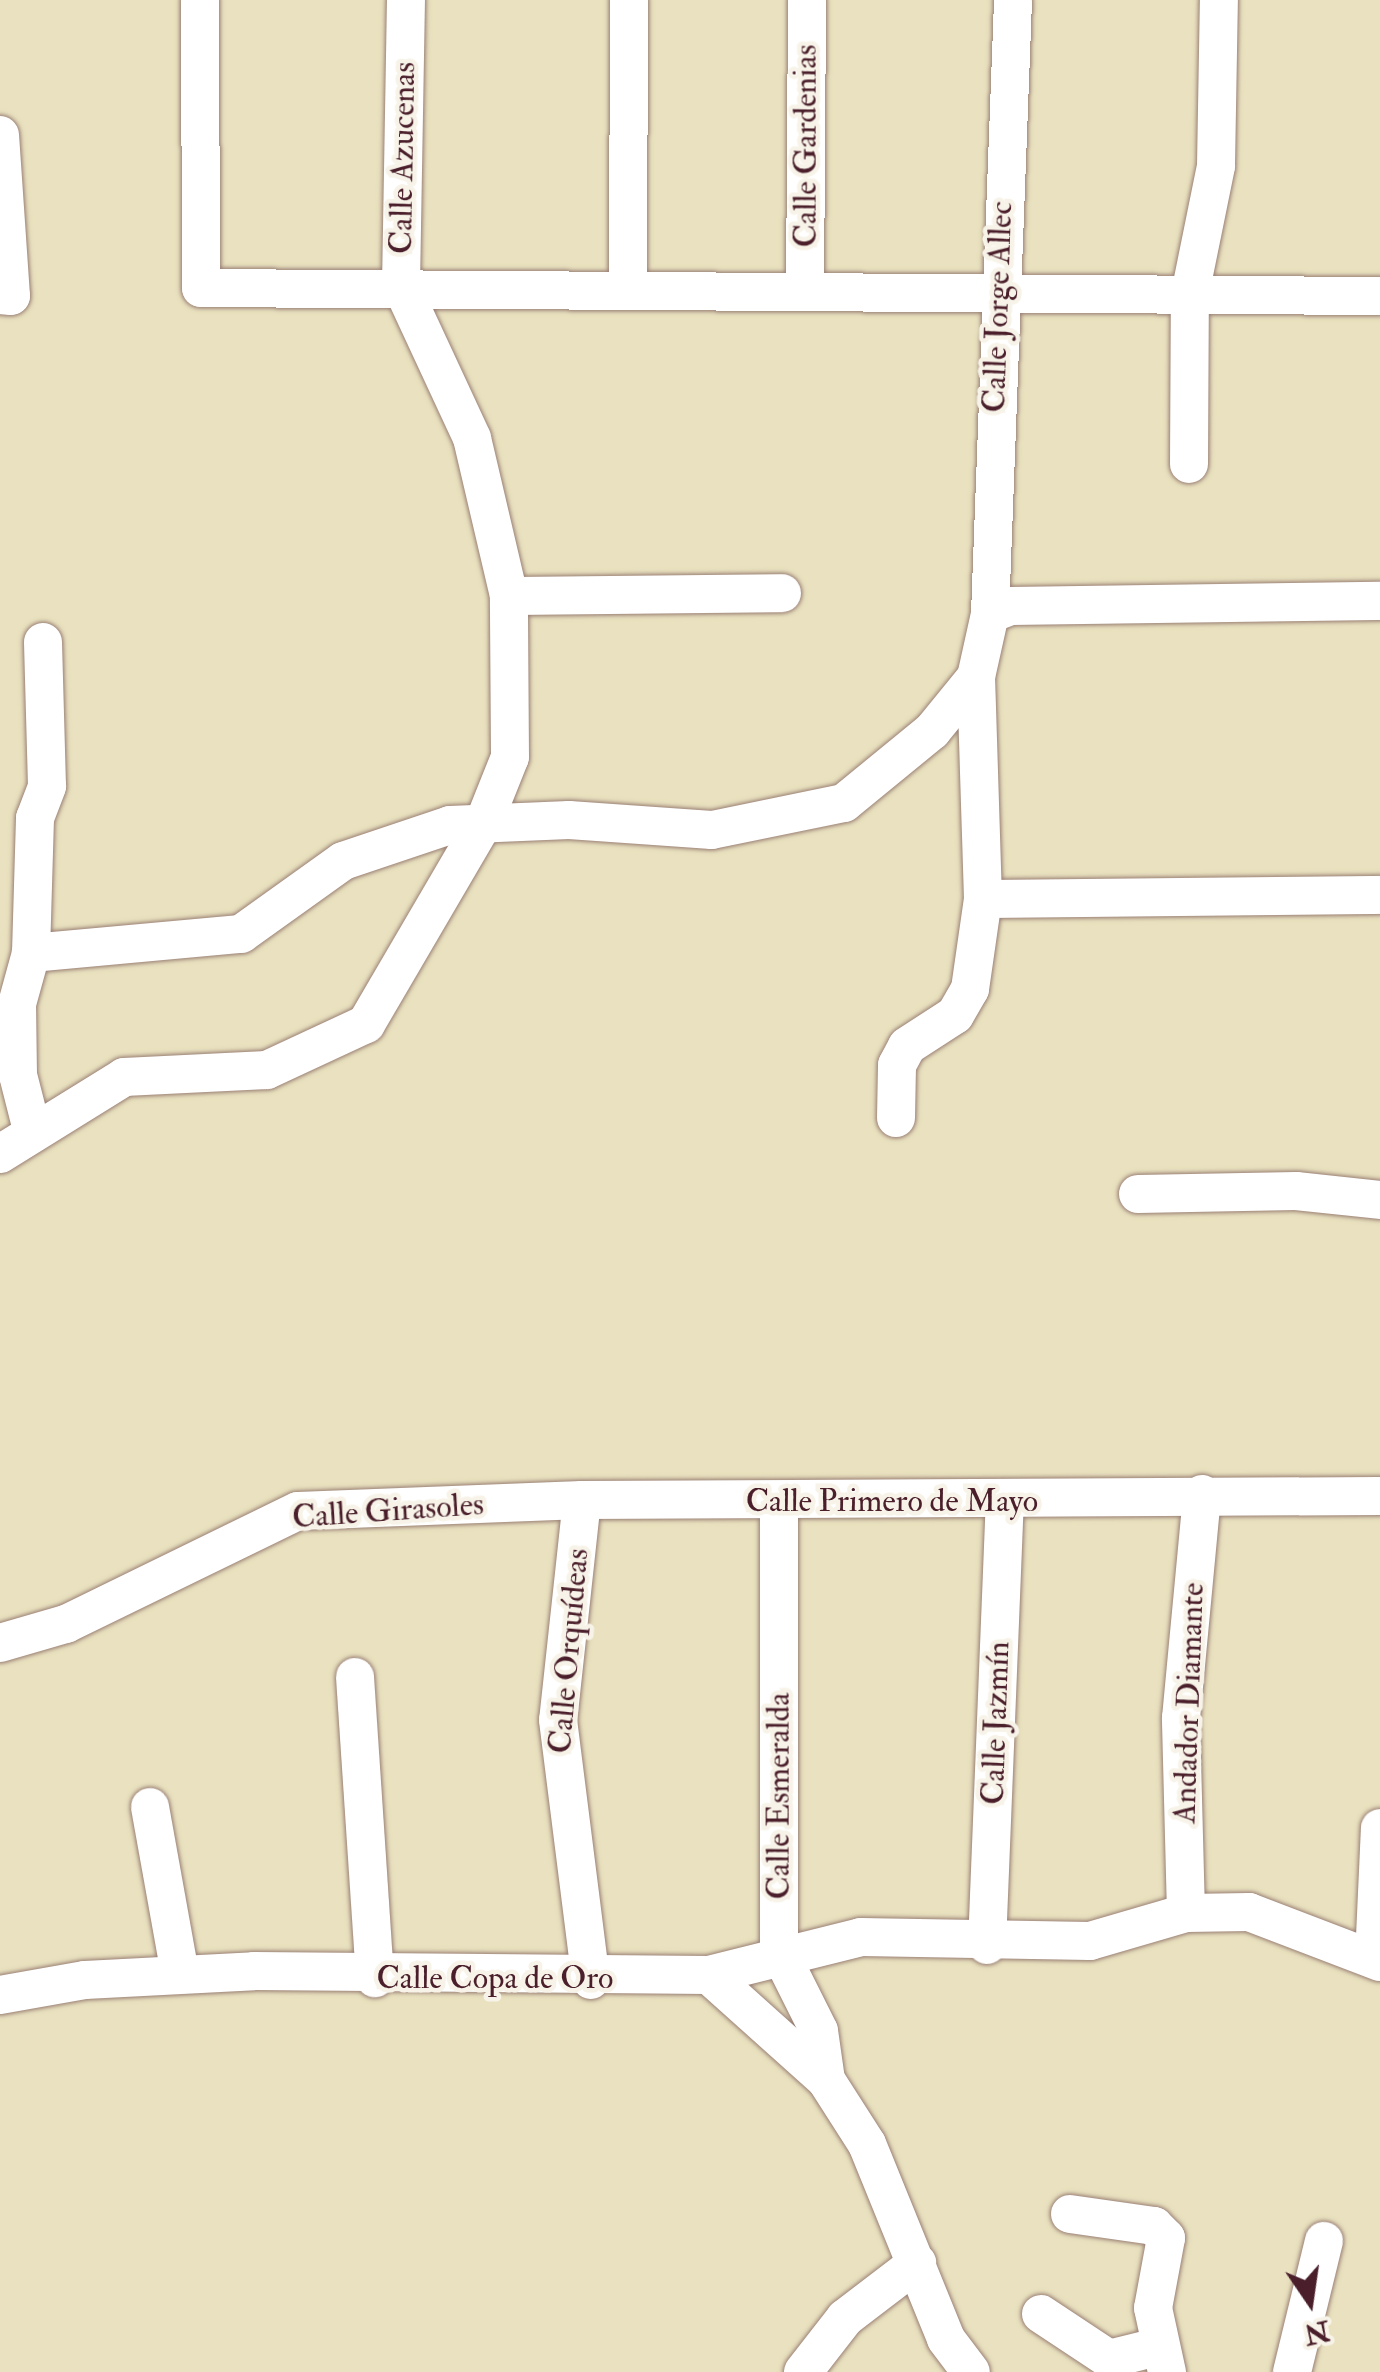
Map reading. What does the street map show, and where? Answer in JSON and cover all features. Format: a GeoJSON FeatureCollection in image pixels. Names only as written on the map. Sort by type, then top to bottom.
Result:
{"type":"FeatureCollection","features":[{"type":"Feature","properties":{"kind":"street"},"geometry":{"type":"LineString","coordinates":[[200,0],[202,288],[628,285],[995,295],[1380,296]]}},
{"type":"Feature","properties":{"kind":"street","name":"Calle Azucenas"},"geometry":{"type":"LineString","coordinates":[[0,1154],[32,1126],[124,1077],[267,1070],[366,1024],[484,822],[510,757],[509,596],[472,438],[401,285],[406,0]]}},
{"type":"Feature","properties":{"kind":"street"},"geometry":{"type":"LineString","coordinates":[[628,285],[629,0]]}},
{"type":"Feature","properties":{"kind":"street","name":"Calle Gardenias"},"geometry":{"type":"LineString","coordinates":[[806,292],[807,0]]}},
{"type":"Feature","properties":{"kind":"street","name":"Calle Jorge Allec"},"geometry":{"type":"LineString","coordinates":[[976,677],[990,614],[995,295],[1013,0]]}},
{"type":"Feature","properties":{"kind":"street"},"geometry":{"type":"LineString","coordinates":[[1189,464],[1190,294],[1216,166],[1219,0]]}},
{"type":"Feature","properties":{"kind":"street"},"geometry":{"type":"LineString","coordinates":[[0,136],[10,296],[0,296]]}},
{"type":"Feature","properties":{"kind":"street"},"geometry":{"type":"LineString","coordinates":[[509,596],[782,593]]}},
{"type":"Feature","properties":{"kind":"street"},"geometry":{"type":"LineString","coordinates":[[990,614],[1059,602],[1380,600]]}},
{"type":"Feature","properties":{"kind":"street"},"geometry":{"type":"LineString","coordinates":[[32,1126],[18,1075],[17,1004],[30,954],[35,818],[48,750],[43,642]]}},
{"type":"Feature","properties":{"kind":"street"},"geometry":{"type":"LineString","coordinates":[[30,954],[241,934],[343,861],[484,822],[712,830],[805,816],[886,776],[976,677]]}},
{"type":"Feature","properties":{"kind":"street"},"geometry":{"type":"LineString","coordinates":[[896,1118],[897,1064],[907,1046],[955,1015],[970,989],[983,899],[976,677]]}},
{"type":"Feature","properties":{"kind":"street"},"geometry":{"type":"LineString","coordinates":[[983,899],[1380,895]]}},
{"type":"Feature","properties":{"kind":"street"},"geometry":{"type":"LineString","coordinates":[[1138,1194],[1296,1190],[1380,1200]]}},
{"type":"Feature","properties":{"kind":"street","name":"Calle Primero de Mayo"},"geometry":{"type":"LineString","coordinates":[[582,1500],[1005,1501],[1202,1494],[1380,1496]]}},
{"type":"Feature","properties":{"kind":"street","name":"Andador Diamante"},"geometry":{"type":"LineString","coordinates":[[1186,1913],[1181,1718],[1202,1494]]}},
{"type":"Feature","properties":{"kind":"street","name":"Calle Girasoles"},"geometry":{"type":"LineString","coordinates":[[0,1644],[151,1585],[298,1512],[582,1500]]}},
{"type":"Feature","properties":{"kind":"street","name":"Calle Orquídeas"},"geometry":{"type":"LineString","coordinates":[[582,1500],[558,1720],[592,1980]]}},
{"type":"Feature","properties":{"kind":"street","name":"Calle Jazmín"},"geometry":{"type":"LineString","coordinates":[[987,1944],[1005,1501]]}},
{"type":"Feature","properties":{"kind":"street","name":"Calle Esmeralda"},"geometry":{"type":"LineString","coordinates":[[779,1502],[779,1950],[819,2031],[826,2080]]}},
{"type":"Feature","properties":{"kind":"street"},"geometry":{"type":"LineString","coordinates":[[355,1677],[375,1978]]}},
{"type":"Feature","properties":{"kind":"street"},"geometry":{"type":"LineString","coordinates":[[150,1807],[180,1974]]}},
{"type":"Feature","properties":{"kind":"street"},"geometry":{"type":"LineString","coordinates":[[1377,1961],[1380,1828]]}},
{"type":"Feature","properties":{"kind":"street","name":"Calle Copa de Oro"},"geometry":{"type":"LineString","coordinates":[[0,1995],[180,1974],[592,1980],[709,1975],[779,1950],[862,1937],[987,1944],[1090,1940],[1186,1913],[1249,1912],[1377,1961]]}},
{"type":"Feature","properties":{"kind":"street","name":"Calle Esmeralda"},"geometry":{"type":"LineString","coordinates":[[709,1975],[826,2080],[866,2144],[946,2339],[971,2372]]}},
{"type":"Feature","properties":{"kind":"street"},"geometry":{"type":"LineString","coordinates":[[1041,2314],[1109,2359],[1162,2359],[1152,2308],[1166,2238],[1154,2226],[1070,2214]]}},
{"type":"Feature","properties":{"kind":"street"},"geometry":{"type":"LineString","coordinates":[[1292,2372],[1324,2241]]}},
{"type":"Feature","properties":{"kind":"street"},"geometry":{"type":"LineString","coordinates":[[804,2372],[844,2318],[917,2264]]}}]}
